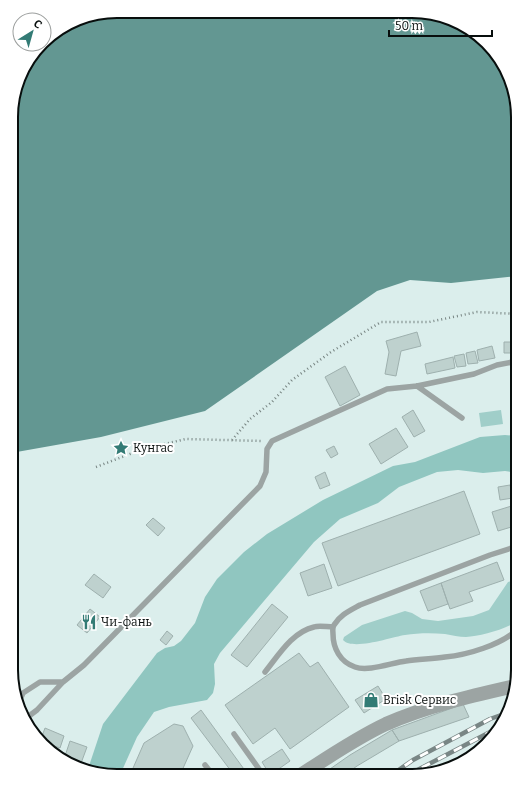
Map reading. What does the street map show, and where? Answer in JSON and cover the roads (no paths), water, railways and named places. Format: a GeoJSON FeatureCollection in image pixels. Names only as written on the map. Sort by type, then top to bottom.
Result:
{"type":"FeatureCollection","features":[{"type":"Feature","properties":{"kind":"street"},"geometry":{"type":"LineString","coordinates":[[310,769],[385,725],[442,704],[509,687]]}},
{"type":"Feature","properties":{"kind":"lane"},"geometry":{"type":"LineString","coordinates":[[29,716],[37,710],[63,682],[84,665],[260,486],[266,472],[267,449],[272,441],[387,389],[417,386],[474,374],[497,365],[511,362]]}},
{"type":"Feature","properties":{"kind":"lane"},"geometry":{"type":"LineString","coordinates":[[417,386],[462,418]]}},
{"type":"Feature","properties":{"kind":"lane"},"geometry":{"type":"LineString","coordinates":[[511,548],[490,554],[360,605],[343,614],[333,627],[333,645],[341,658],[355,667],[369,668],[472,652],[498,642],[511,634]]}},
{"type":"Feature","properties":{"kind":"lane"},"geometry":{"type":"LineString","coordinates":[[265,672],[294,638],[306,630],[315,626],[333,627]]}},
{"type":"Feature","properties":{"kind":"lane"},"geometry":{"type":"LineString","coordinates":[[22,696],[23,693],[40,682],[63,682]]}},
{"type":"Feature","properties":{"kind":"lane"},"geometry":{"type":"LineString","coordinates":[[234,734],[259,769]]}},
{"type":"Feature","properties":{"kind":"lane"},"geometry":{"type":"LineString","coordinates":[[205,765],[208,769]]}},
{"type":"Feature","properties":{"kind":"railway"},"geometry":{"type":"LineString","coordinates":[[400,769],[413,760],[490,719],[500,715]]}},
{"type":"Feature","properties":{"kind":"railway"},"geometry":{"type":"LineString","coordinates":[[421,768],[489,733]]}},
{"type":"Feature","properties":{"kind":"place","name":"Кунгас"},"geometry":{"type":"Point","coordinates":[121,448]}},
{"type":"Feature","properties":{"kind":"place","name":"Чи-фань"},"geometry":{"type":"Point","coordinates":[89,622]}},
{"type":"Feature","properties":{"kind":"place","name":"Brisk Сервис"},"geometry":{"type":"Point","coordinates":[371,700]}}]}
